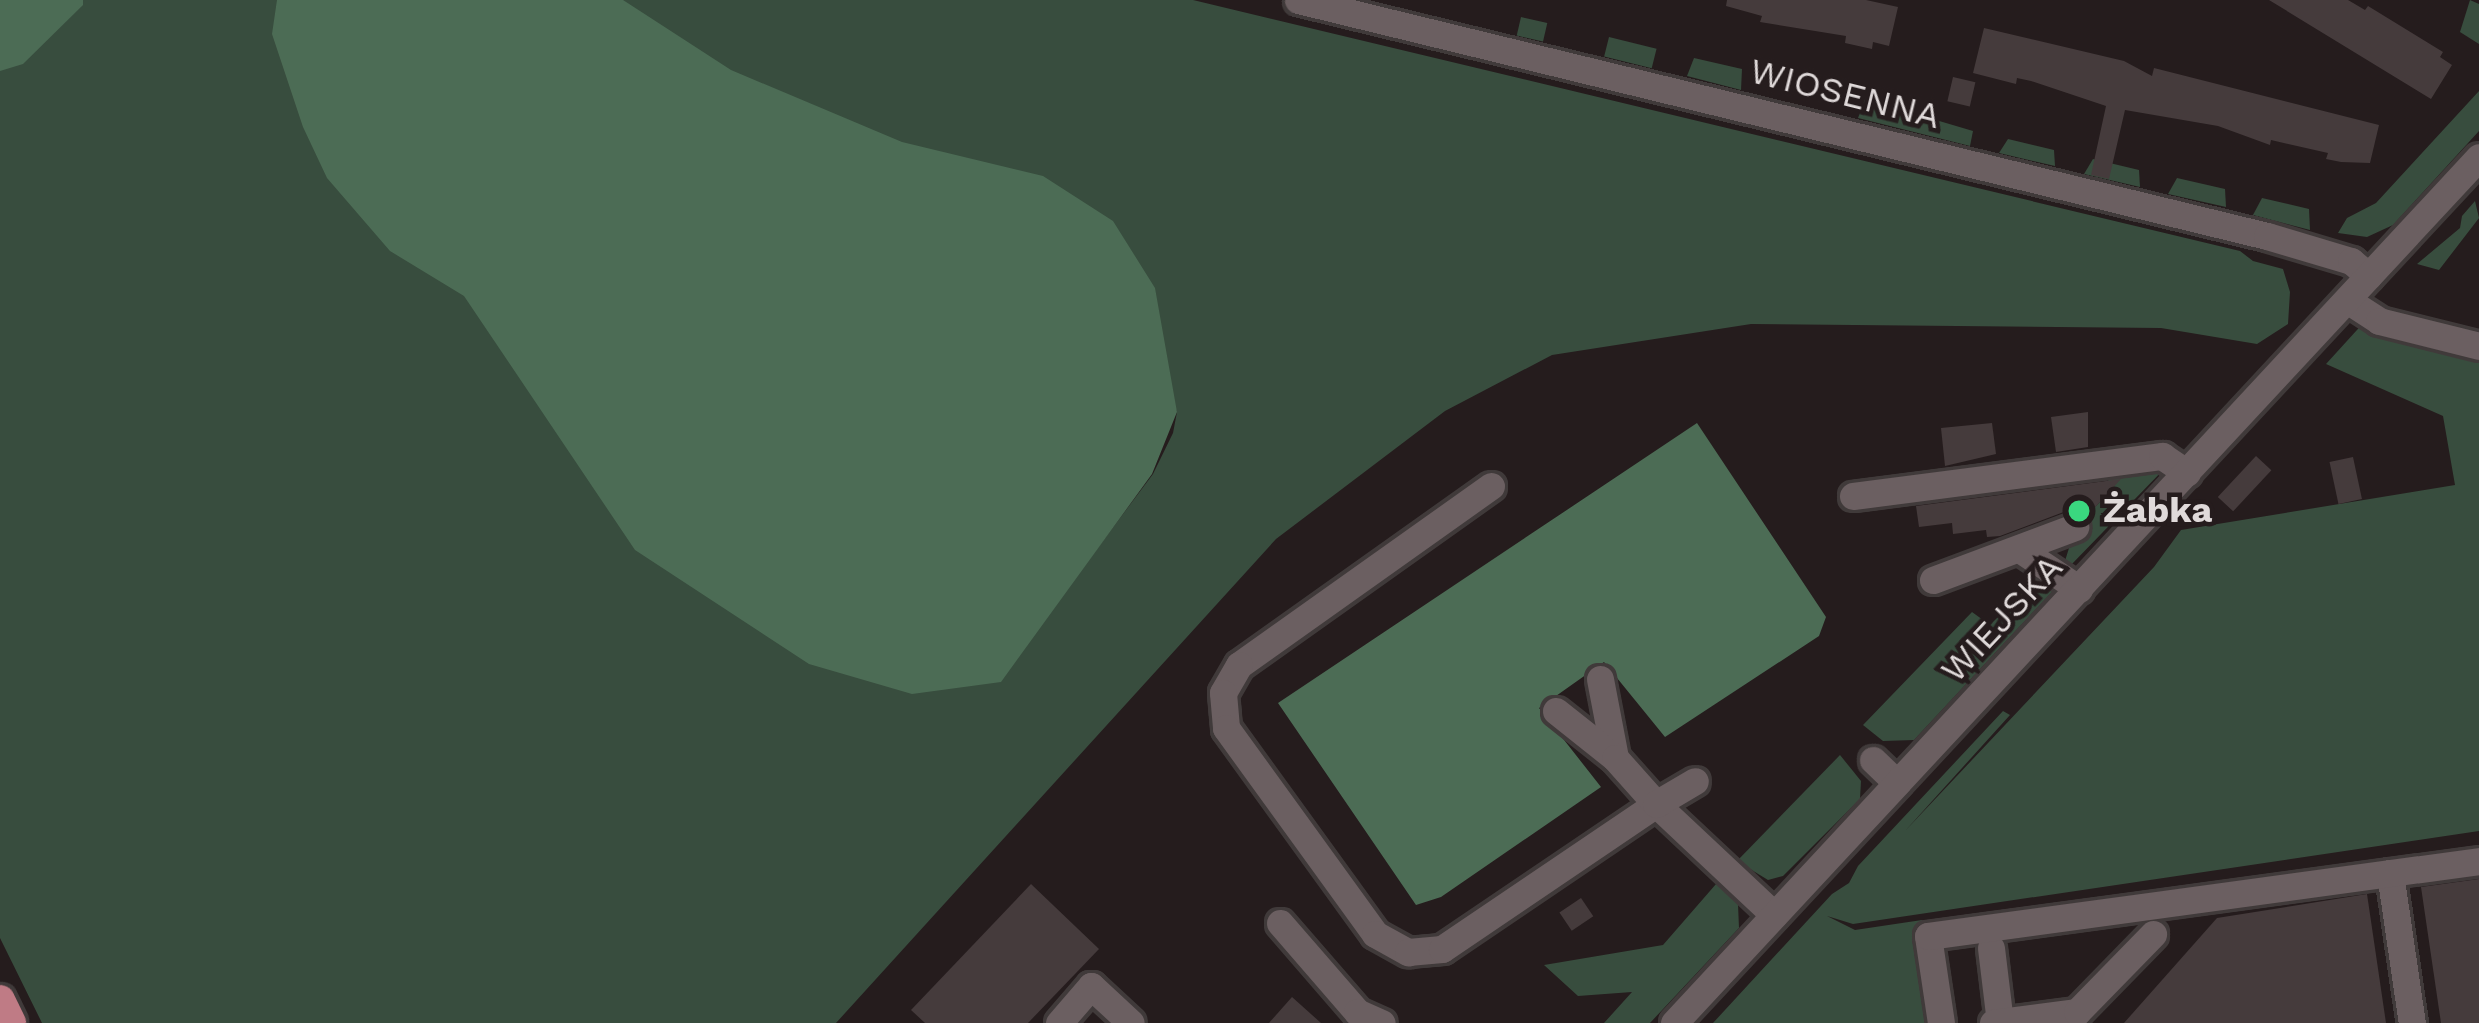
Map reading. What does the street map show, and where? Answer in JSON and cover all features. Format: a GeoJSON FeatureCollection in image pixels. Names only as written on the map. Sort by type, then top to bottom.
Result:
{"type":"FeatureCollection","features":[{"type":"Feature","properties":{"kind":"main road"},"geometry":{"type":"LineString","coordinates":[[0,1000],[11,1023]]}},
{"type":"Feature","properties":{"kind":"street","name":"WIOSENNA"},"geometry":{"type":"LineString","coordinates":[[1298,0],[2246,230],[2351,261],[2369,276]]}},
{"type":"Feature","properties":{"kind":"street","name":"WIEJSKA"},"geometry":{"type":"LineString","coordinates":[[1674,1023],[2479,158]]}},
{"type":"Feature","properties":{"kind":"street"},"geometry":{"type":"LineString","coordinates":[[2347,300],[2379,321],[2479,346]]}},
{"type":"Feature","properties":{"kind":"street"},"geometry":{"type":"LineString","coordinates":[[1853,496],[2162,456],[2188,473]]}},
{"type":"Feature","properties":{"kind":"street"},"geometry":{"type":"LineString","coordinates":[[1491,486],[1239,665],[1222,693],[1226,728],[1376,934],[1408,952],[1442,949],[1695,781]]}},
{"type":"Feature","properties":{"kind":"street"},"geometry":{"type":"LineString","coordinates":[[1933,580],[2075,527]]}},
{"type":"Feature","properties":{"kind":"street"},"geometry":{"type":"LineString","coordinates":[[2021,550],[2079,589]]}},
{"type":"Feature","properties":{"kind":"street"},"geometry":{"type":"LineString","coordinates":[[1600,679],[1615,758]]}},
{"type":"Feature","properties":{"kind":"street"},"geometry":{"type":"LineString","coordinates":[[1556,711],[1615,758],[1656,804],[1774,915]]}},
{"type":"Feature","properties":{"kind":"street"},"geometry":{"type":"LineString","coordinates":[[1873,760],[1897,783]]}},
{"type":"Feature","properties":{"kind":"street"},"geometry":{"type":"LineString","coordinates":[[1941,1023],[1928,936],[2479,861]]}},
{"type":"Feature","properties":{"kind":"street"},"geometry":{"type":"LineString","coordinates":[[2390,873],[2412,1023]]}},
{"type":"Feature","properties":{"kind":"street"},"geometry":{"type":"LineString","coordinates":[[1280,923],[1357,1012],[1382,1023]]}},
{"type":"Feature","properties":{"kind":"street"},"geometry":{"type":"LineString","coordinates":[[1991,948],[1996,1023],[2077,1012],[2153,934]]}},
{"type":"Feature","properties":{"kind":"street"},"geometry":{"type":"LineString","coordinates":[[1059,1023],[1091,986],[1131,1023]]}},
{"type":"Feature","properties":{"kind":"shaded area"},"geometry":{"type":"Polygon","coordinates":[[[0,0],[83,0],[83,5],[23,64],[0,71],[0,0]]]}},
{"type":"Feature","properties":{"kind":"shaded area"},"geometry":{"type":"Polygon","coordinates":[[[18,0],[363,0],[1075,578],[1153,474],[1173,433],[1177,412],[1171,396],[542,0],[1193,0],[2240,251],[2253,261],[2283,269],[2290,292],[2288,324],[2257,344],[2161,328],[1751,324],[1552,355],[1445,411],[1276,539],[836,1023],[42,1023],[0,938],[0,11],[18,0]]]}},
{"type":"Feature","properties":{"kind":"shaded area"},"geometry":{"type":"Polygon","coordinates":[[[277,0],[623,0],[731,70],[902,142],[1043,176],[1113,221],[1155,288],[1177,412],[1152,474],[1001,682],[912,694],[809,664],[635,550],[464,296],[390,251],[327,178],[303,127],[272,34],[277,0]]]}},
{"type":"Feature","properties":{"kind":"shaded area"},"geometry":{"type":"Polygon","coordinates":[[[2470,0],[2479,4],[2479,44],[2460,32],[2470,0]]]}},
{"type":"Feature","properties":{"kind":"shaded area"},"geometry":{"type":"Polygon","coordinates":[[[1521,17],[1547,23],[1543,42],[1517,36],[1521,17]]]}},
{"type":"Feature","properties":{"kind":"shaded area"},"geometry":{"type":"Polygon","coordinates":[[[1609,37],[1657,49],[1652,68],[1604,56],[1609,37]]]}},
{"type":"Feature","properties":{"kind":"shaded area"},"geometry":{"type":"Polygon","coordinates":[[[1694,58],[1742,69],[1741,90],[1687,76],[1694,58]]]}},
{"type":"Feature","properties":{"kind":"shaded area"},"geometry":{"type":"Polygon","coordinates":[[[2479,91],[2479,131],[2393,225],[2367,237],[2338,233],[2347,218],[2376,203],[2479,91]]]}},
{"type":"Feature","properties":{"kind":"shaded area"},"geometry":{"type":"Polygon","coordinates":[[[1865,99],[1973,131],[1970,146],[1858,118],[1865,99]]]}},
{"type":"Feature","properties":{"kind":"shaded area"},"geometry":{"type":"Polygon","coordinates":[[[2008,139],[2054,150],[2055,166],[1999,153],[2008,139]]]}},
{"type":"Feature","properties":{"kind":"shaded area"},"geometry":{"type":"Polygon","coordinates":[[[2093,159],[2139,170],[2140,187],[2084,174],[2093,159]]]}},
{"type":"Feature","properties":{"kind":"shaded area"},"geometry":{"type":"Polygon","coordinates":[[[2177,178],[2225,189],[2226,207],[2168,194],[2177,178]]]}},
{"type":"Feature","properties":{"kind":"shaded area"},"geometry":{"type":"Polygon","coordinates":[[[2262,198],[2309,209],[2310,230],[2253,215],[2262,198]]]}},
{"type":"Feature","properties":{"kind":"shaded area"},"geometry":{"type":"Polygon","coordinates":[[[2475,201],[2479,218],[2439,270],[2417,264],[2460,228],[2462,216],[2475,201]]]}},
{"type":"Feature","properties":{"kind":"shaded area"},"geometry":{"type":"Polygon","coordinates":[[[2377,308],[2479,332],[2479,831],[1853,924],[1827,916],[1855,930],[1922,920],[1937,1023],[1713,1023],[1832,894],[1849,883],[1858,866],[2003,711],[2010,715],[1905,831],[2154,567],[2181,530],[2455,485],[2443,416],[2326,364],[2377,308]]]}},
{"type":"Feature","properties":{"kind":"shaded area"},"geometry":{"type":"Polygon","coordinates":[[[1697,423],[1826,617],[1819,636],[1665,737],[1604,662],[1539,708],[1601,787],[1441,897],[1416,905],[1278,703],[1697,423]]]}},
{"type":"Feature","properties":{"kind":"shaded area"},"geometry":{"type":"Polygon","coordinates":[[[2167,466],[2071,565],[2065,561],[2069,548],[2088,538],[2086,517],[2110,491],[2108,479],[2083,482],[2082,472],[2167,466]]]}},
{"type":"Feature","properties":{"kind":"shaded area"},"geometry":{"type":"Polygon","coordinates":[[[2031,584],[2048,584],[2053,591],[1914,740],[1883,741],[1863,725],[1972,612],[1990,625],[2031,584]]]}},
{"type":"Feature","properties":{"kind":"shaded area"},"geometry":{"type":"Polygon","coordinates":[[[1840,755],[1861,781],[1860,799],[1783,876],[1768,880],[1737,861],[1840,755]]]}},
{"type":"Feature","properties":{"kind":"shaded area"},"geometry":{"type":"Polygon","coordinates":[[[1723,876],[1735,888],[1731,894],[1738,904],[1739,928],[1650,1023],[1604,1023],[1632,992],[1578,996],[1544,965],[1663,945],[1723,876]]]}},
{"type":"Feature","properties":{"kind":"building"},"geometry":{"type":"Polygon","coordinates":[[[1727,0],[1866,0],[1898,7],[1889,46],[1873,42],[1872,49],[1845,43],[1846,36],[1760,22],[1762,16],[1726,6],[1727,0]]]}},
{"type":"Feature","properties":{"kind":"building"},"geometry":{"type":"Polygon","coordinates":[[[2269,0],[2348,0],[2365,10],[2368,6],[2443,52],[2440,57],[2452,65],[2431,99],[2269,0]]]}},
{"type":"Feature","properties":{"kind":"building"},"geometry":{"type":"Polygon","coordinates":[[[1984,28],[2124,61],[2152,76],[2154,68],[2379,125],[2370,163],[2326,159],[2328,153],[2271,140],[2270,145],[2218,126],[2125,110],[2109,179],[2091,175],[2106,106],[2031,81],[2017,78],[2016,84],[1973,73],[1984,28]]]}},
{"type":"Feature","properties":{"kind":"building"},"geometry":{"type":"Polygon","coordinates":[[[1953,77],[1975,82],[1970,107],[1947,101],[1953,77]]]}},
{"type":"Feature","properties":{"kind":"building"},"geometry":{"type":"Polygon","coordinates":[[[2088,412],[2088,447],[2056,452],[2051,417],[2088,412]]]}},
{"type":"Feature","properties":{"kind":"building"},"geometry":{"type":"Polygon","coordinates":[[[1992,423],[1996,454],[1945,466],[1941,428],[1992,423]]]}},
{"type":"Feature","properties":{"kind":"building"},"geometry":{"type":"Polygon","coordinates":[[[2256,456],[2271,470],[2233,511],[2218,497],[2256,456]]]}},
{"type":"Feature","properties":{"kind":"building"},"geometry":{"type":"Polygon","coordinates":[[[2353,457],[2362,499],[2338,504],[2330,462],[2353,457]]]}},
{"type":"Feature","properties":{"kind":"building"},"geometry":{"type":"Polygon","coordinates":[[[2121,479],[2088,515],[2069,510],[2000,536],[1987,537],[1986,530],[1953,534],[1952,523],[1919,527],[1916,506],[2121,479]]]}},
{"type":"Feature","properties":{"kind":"building"},"geometry":{"type":"Polygon","coordinates":[[[2479,879],[2479,1023],[2441,1023],[2421,887],[2479,879]]]}},
{"type":"Feature","properties":{"kind":"building"},"geometry":{"type":"Polygon","coordinates":[[[1031,884],[1099,949],[1028,1023],[925,1023],[911,1010],[1031,884]]]}},
{"type":"Feature","properties":{"kind":"building"},"geometry":{"type":"Polygon","coordinates":[[[2367,894],[2386,1023],[2124,1023],[2217,918],[2367,894]]]}},
{"type":"Feature","properties":{"kind":"building"},"geometry":{"type":"Polygon","coordinates":[[[1581,898],[1593,916],[1572,931],[1559,913],[1581,898]]]}},
{"type":"Feature","properties":{"kind":"building"},"geometry":{"type":"Polygon","coordinates":[[[1292,997],[1321,1023],[1269,1023],[1292,997]]]}},
{"type":"Feature","properties":{"kind":"place","name":"Żabka"},"geometry":{"type":"Point","coordinates":[2079,511]}}]}
